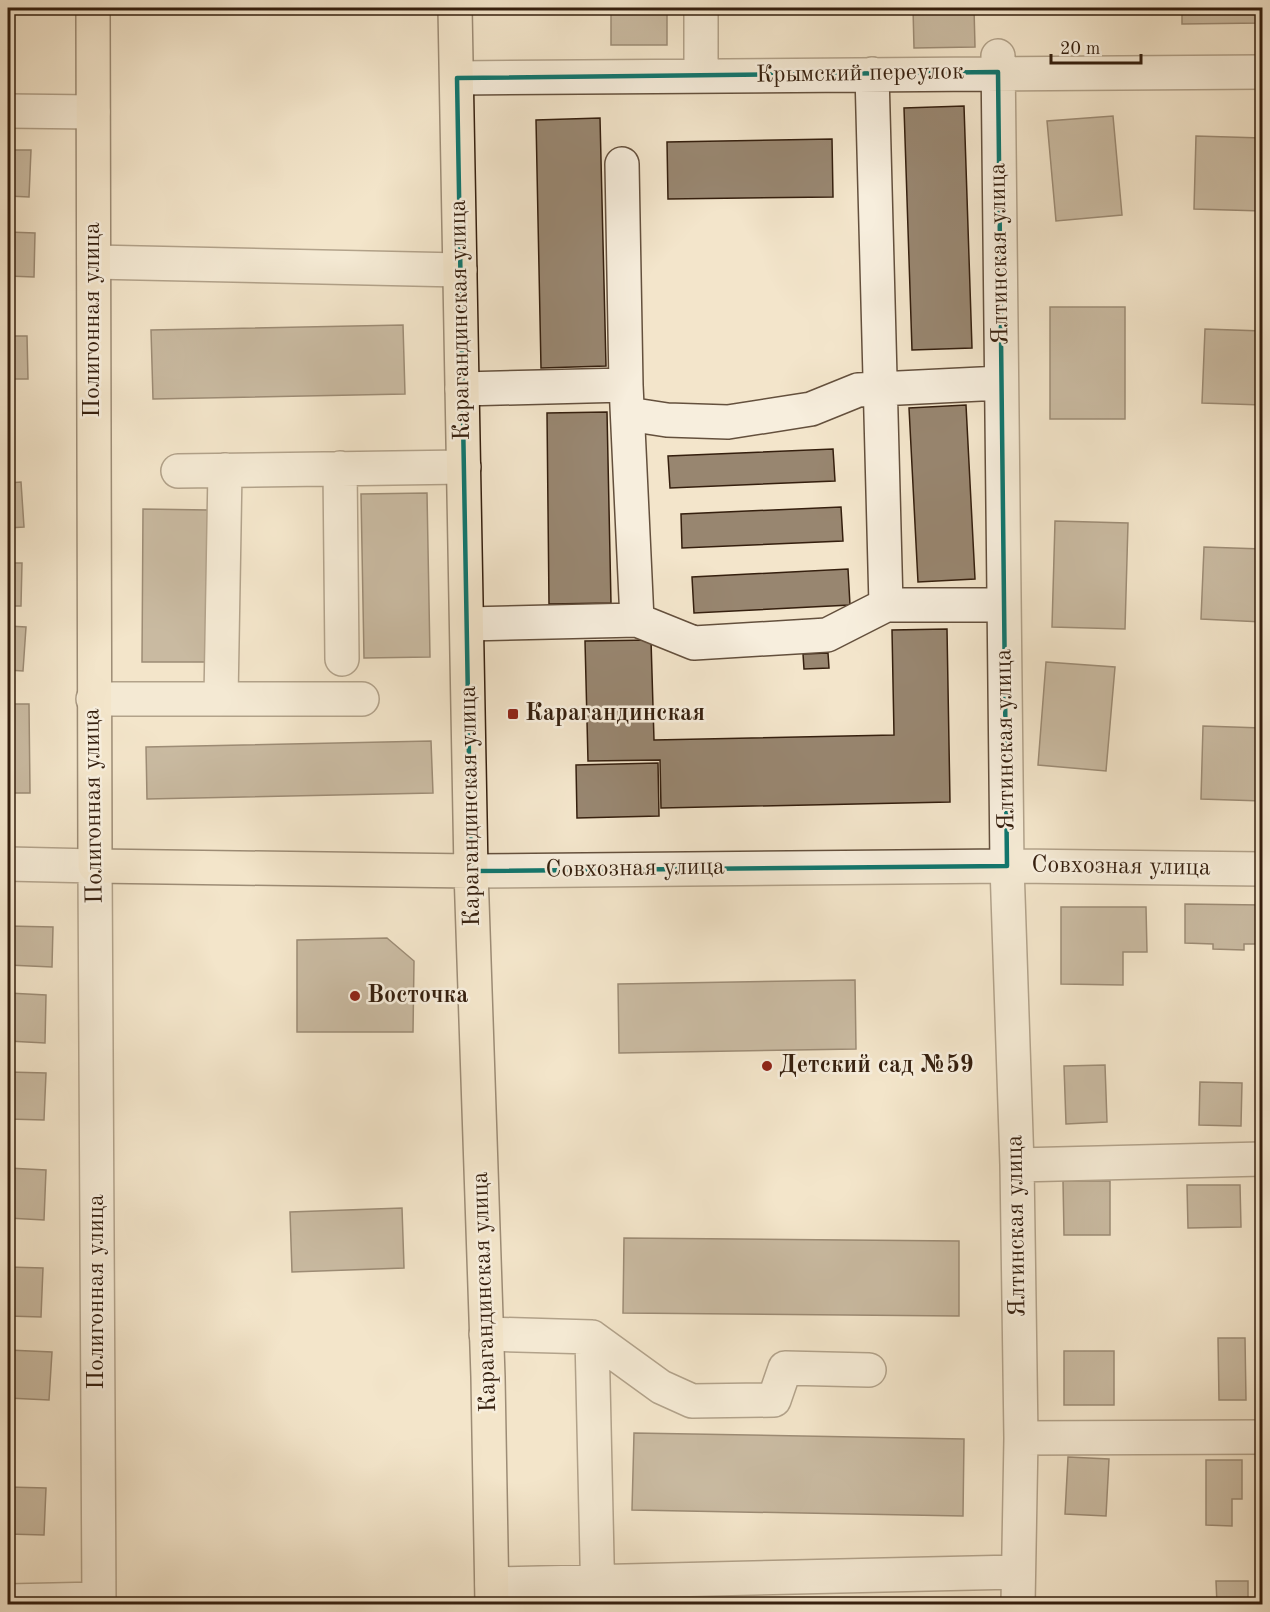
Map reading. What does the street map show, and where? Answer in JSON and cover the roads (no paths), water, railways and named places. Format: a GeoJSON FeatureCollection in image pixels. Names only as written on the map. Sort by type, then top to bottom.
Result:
{"type":"FeatureCollection","features":[{"type":"Feature","properties":{"kind":"main road","name":"Полигонная улица"},"geometry":{"type":"LineString","coordinates":[[93,8],[95,866]]}},
{"type":"Feature","properties":{"kind":"main road","name":"Карагандинская улица"},"geometry":{"type":"LineString","coordinates":[[455,8],[471,871],[492,1594]]}},
{"type":"Feature","properties":{"kind":"main road","name":"Совхозная улица"},"geometry":{"type":"LineString","coordinates":[[95,866],[471,871]]}},
{"type":"Feature","properties":{"kind":"street"},"geometry":{"type":"LineString","coordinates":[[700,8],[701,76]]}},
{"type":"Feature","properties":{"kind":"street","name":"Крымский переулок"},"geometry":{"type":"LineString","coordinates":[[457,78],[872,74],[998,64],[1263,72]]}},
{"type":"Feature","properties":{"kind":"street","name":"Ялтинская улица"},"geometry":{"type":"LineString","coordinates":[[998,64],[1007,866],[1017,1165],[1021,1438],[1018,1605]]}},
{"type":"Feature","properties":{"kind":"street"},"geometry":{"type":"LineString","coordinates":[[872,74],[886,605]]}},
{"type":"Feature","properties":{"kind":"street"},"geometry":{"type":"LineString","coordinates":[[8,111],[93,112]]}},
{"type":"Feature","properties":{"kind":"street"},"geometry":{"type":"LineString","coordinates":[[622,164],[627,400],[637,620]]}},
{"type":"Feature","properties":{"kind":"street"},"geometry":{"type":"LineString","coordinates":[[93,262],[460,270]]}},
{"type":"Feature","properties":{"kind":"street"},"geometry":{"type":"LineString","coordinates":[[462,388],[627,400],[666,420],[728,422],[811,409],[858,390],[880,387],[1001,383]]}},
{"type":"Feature","properties":{"kind":"street"},"geometry":{"type":"LineString","coordinates":[[178,471],[464,467]]}},
{"type":"Feature","properties":{"kind":"street"},"geometry":{"type":"LineString","coordinates":[[340,468],[342,659]]}},
{"type":"Feature","properties":{"kind":"street"},"geometry":{"type":"LineString","coordinates":[[221,699],[225,470]]}},
{"type":"Feature","properties":{"kind":"street"},"geometry":{"type":"LineString","coordinates":[[467,624],[637,620],[694,643],[826,635],[886,605],[1004,605]]}},
{"type":"Feature","properties":{"kind":"street"},"geometry":{"type":"LineString","coordinates":[[93,699],[362,699]]}},
{"type":"Feature","properties":{"kind":"street","name":"Совхозная улица"},"geometry":{"type":"LineString","coordinates":[[8,864],[95,866]]}},
{"type":"Feature","properties":{"kind":"street","name":"Полигонная улица"},"geometry":{"type":"LineString","coordinates":[[95,866],[99,1602]]}},
{"type":"Feature","properties":{"kind":"street","name":"Совхозная улица"},"geometry":{"type":"LineString","coordinates":[[471,871],[1007,866],[1263,869]]}},
{"type":"Feature","properties":{"kind":"street"},"geometry":{"type":"LineString","coordinates":[[1017,1165],[1263,1159]]}},
{"type":"Feature","properties":{"kind":"street"},"geometry":{"type":"LineString","coordinates":[[486,1334],[592,1337],[661,1387],[692,1401],[774,1400],[785,1368],[869,1370]]}},
{"type":"Feature","properties":{"kind":"street"},"geometry":{"type":"LineString","coordinates":[[592,1337],[598,1594]]}},
{"type":"Feature","properties":{"kind":"street"},"geometry":{"type":"LineString","coordinates":[[1021,1438],[1263,1437]]}},
{"type":"Feature","properties":{"kind":"street"},"geometry":{"type":"LineString","coordinates":[[492,1594],[598,1594],[1017,1572]]}},
{"type":"Feature","properties":{"kind":"street"},"geometry":{"type":"LineString","coordinates":[[8,1601],[99,1602]]}},
{"type":"Feature","properties":{"kind":"place","name":"Карагандинская"},"geometry":{"type":"Point","coordinates":[513,714]}},
{"type":"Feature","properties":{"kind":"place","name":"Восточка"},"geometry":{"type":"Point","coordinates":[355,996]}},
{"type":"Feature","properties":{"kind":"place","name":"Детский сад №59"},"geometry":{"type":"Point","coordinates":[767,1066]}}]}
